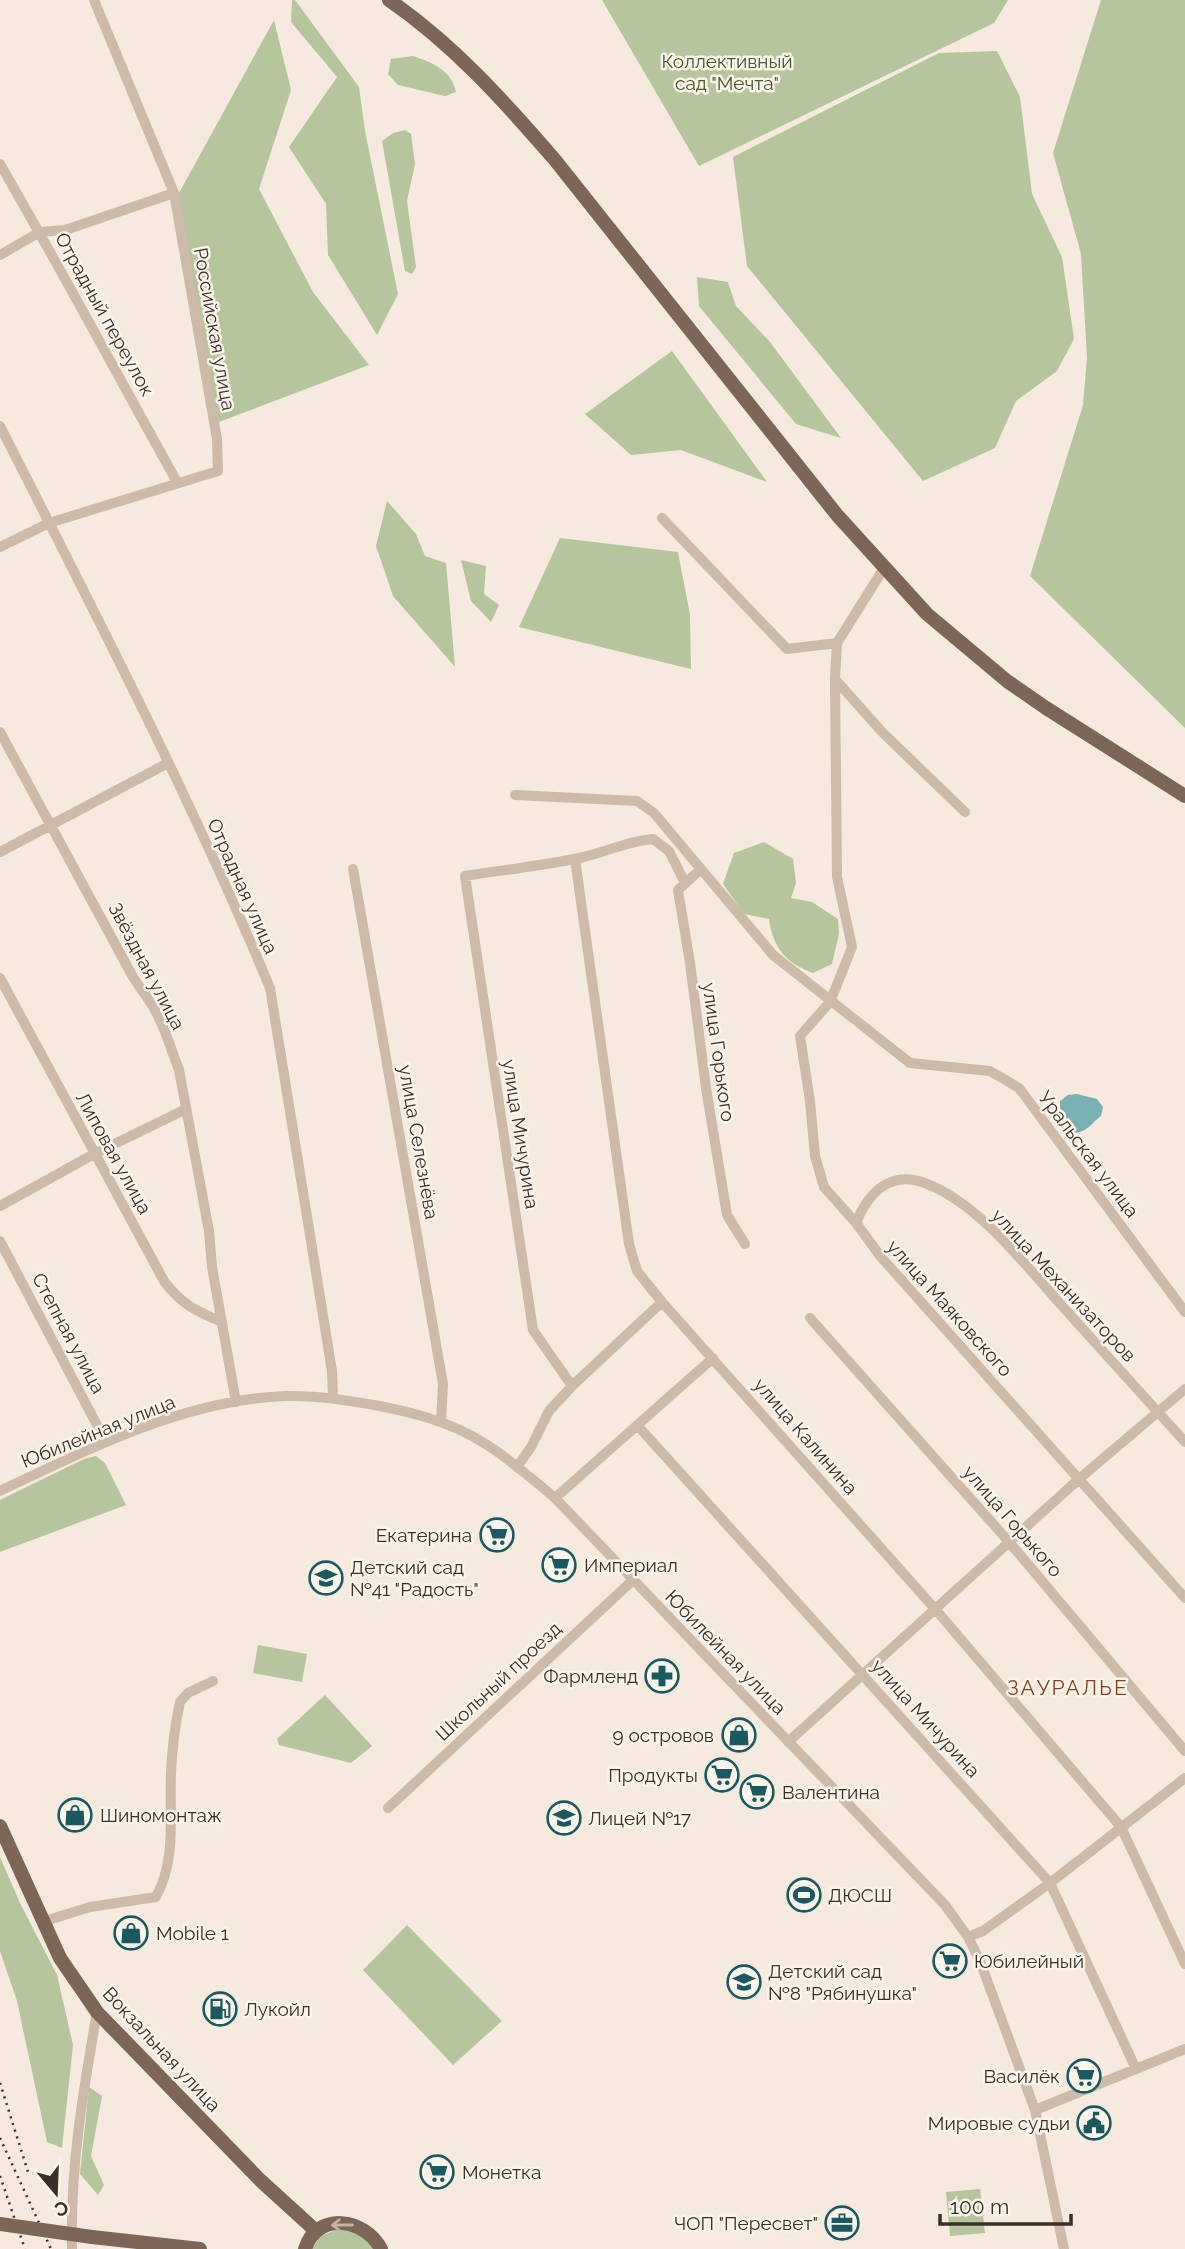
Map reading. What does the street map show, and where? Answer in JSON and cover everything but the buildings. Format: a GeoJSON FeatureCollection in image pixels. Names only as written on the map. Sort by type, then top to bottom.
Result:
{"type":"FeatureCollection","features":[{"type":"Feature","properties":{"kind":"main road"},"geometry":{"type":"LineString","coordinates":[[389,0],[464,60],[505,102],[555,160],[829,505],[927,614],[1007,681],[1185,796]]}},
{"type":"Feature","properties":{"kind":"main road","name":"Вокзальная улица"},"geometry":{"type":"LineString","coordinates":[[0,1826],[60,1958],[97,2012],[260,2180],[316,2231]]}},
{"type":"Feature","properties":{"kind":"main road"},"geometry":{"type":"LineString","coordinates":[[305,2249],[308,2240],[316,2231],[339,2223],[353,2224],[368,2231],[381,2249]]}},
{"type":"Feature","properties":{"kind":"main road"},"geometry":{"type":"LineString","coordinates":[[0,2224],[200,2249]]}},
{"type":"Feature","properties":{"kind":"street","name":"Российская улица"},"geometry":{"type":"LineString","coordinates":[[94,0],[174,193],[216,439],[218,471],[177,482]]}},
{"type":"Feature","properties":{"kind":"street","name":"Отрадный переулок"},"geometry":{"type":"LineString","coordinates":[[0,164],[177,482]]}},
{"type":"Feature","properties":{"kind":"street"},"geometry":{"type":"LineString","coordinates":[[0,256],[40,232],[65,230],[174,193]]}},
{"type":"Feature","properties":{"kind":"street","name":"Отрадная улица"},"geometry":{"type":"LineString","coordinates":[[0,426],[167,763],[246,930],[270,988],[332,1371],[333,1398]]}},
{"type":"Feature","properties":{"kind":"street"},"geometry":{"type":"LineString","coordinates":[[0,547],[49,523],[177,482]]}},
{"type":"Feature","properties":{"kind":"street"},"geometry":{"type":"LineString","coordinates":[[662,518],[787,649],[837,643],[884,568]]}},
{"type":"Feature","properties":{"kind":"street","name":"улица Маяковского"},"geometry":{"type":"LineString","coordinates":[[837,643],[837,877],[852,947],[830,1002],[800,1037],[816,1156],[824,1186],[881,1257],[1185,1598]]}},
{"type":"Feature","properties":{"kind":"street"},"geometry":{"type":"LineString","coordinates":[[835,679],[882,732],[965,812]]}},
{"type":"Feature","properties":{"kind":"street","name":"Звёздная улица"},"geometry":{"type":"LineString","coordinates":[[0,732],[133,977],[154,1008],[179,1070],[209,1231],[212,1268],[236,1402]]}},
{"type":"Feature","properties":{"kind":"street"},"geometry":{"type":"LineString","coordinates":[[0,852],[167,763]]}},
{"type":"Feature","properties":{"kind":"street","name":"Уральская улица"},"geometry":{"type":"LineString","coordinates":[[516,795],[637,801],[654,813],[773,955],[910,1063],[990,1071],[1018,1088],[1185,1312]]}},
{"type":"Feature","properties":{"kind":"street"},"geometry":{"type":"LineString","coordinates":[[575,859],[634,841],[653,839],[669,851],[685,883],[701,869]]}},
{"type":"Feature","properties":{"kind":"street","name":"улица Мичурина"},"geometry":{"type":"LineString","coordinates":[[572,1386],[533,1330],[465,876],[575,859]]}},
{"type":"Feature","properties":{"kind":"street","name":"улица Калинина"},"geometry":{"type":"LineString","coordinates":[[575,859],[629,1244],[637,1271],[936,1610],[1121,1827],[1185,1964]]}},
{"type":"Feature","properties":{"kind":"street","name":"улица Селезнёва"},"geometry":{"type":"LineString","coordinates":[[353,869],[443,1384],[441,1422]]}},
{"type":"Feature","properties":{"kind":"street","name":"улица Горького"},"geometry":{"type":"LineString","coordinates":[[685,883],[678,890],[718,1167],[727,1215],[745,1244]]}},
{"type":"Feature","properties":{"kind":"street","name":"Липовая улица"},"geometry":{"type":"LineString","coordinates":[[0,978],[164,1281],[177,1299],[222,1322]]}},
{"type":"Feature","properties":{"kind":"street"},"geometry":{"type":"LineString","coordinates":[[0,1206],[94,1154],[186,1109]]}},
{"type":"Feature","properties":{"kind":"street","name":"улица Механизаторов"},"geometry":{"type":"LineString","coordinates":[[856,1223],[869,1196],[880,1186],[901,1181],[923,1182],[953,1197],[997,1234],[1185,1442]]}},
{"type":"Feature","properties":{"kind":"street","name":"Степная улица"},"geometry":{"type":"LineString","coordinates":[[0,1241],[106,1442]]}},
{"type":"Feature","properties":{"kind":"street"},"geometry":{"type":"LineString","coordinates":[[517,1466],[531,1447],[549,1411],[662,1302]]}},
{"type":"Feature","properties":{"kind":"street","name":"улица Горького"},"geometry":{"type":"LineString","coordinates":[[810,1318],[1010,1543],[1185,1751]]}},
{"type":"Feature","properties":{"kind":"street"},"geometry":{"type":"LineString","coordinates":[[555,1498],[713,1357]]}},
{"type":"Feature","properties":{"kind":"street"},"geometry":{"type":"LineString","coordinates":[[788,1742],[1079,1479],[1185,1389]]}},
{"type":"Feature","properties":{"kind":"street","name":"Юбилейная улица"},"geometry":{"type":"LineString","coordinates":[[0,1491],[106,1442],[194,1410],[284,1396],[333,1398],[398,1409],[441,1422],[483,1442],[517,1466],[555,1498],[945,1905],[968,1937],[980,1961],[1035,2110],[1064,2249]]}},
{"type":"Feature","properties":{"kind":"street","name":"улица Мичурина"},"geometry":{"type":"LineString","coordinates":[[638,1426],[1050,1883],[1136,2069]]}},
{"type":"Feature","properties":{"kind":"street","name":"Школьный проезд"},"geometry":{"type":"LineString","coordinates":[[388,1808],[633,1580]]}},
{"type":"Feature","properties":{"kind":"street"},"geometry":{"type":"LineString","coordinates":[[42,1922],[90,1907],[156,1897],[167,1872],[171,1848],[171,1774],[180,1702],[188,1693],[213,1681]]}},
{"type":"Feature","properties":{"kind":"street"},"geometry":{"type":"LineString","coordinates":[[968,1937],[983,1931],[1050,1883],[1185,1778]]}},
{"type":"Feature","properties":{"kind":"street"},"geometry":{"type":"LineString","coordinates":[[72,2249],[71,2199],[77,2137],[97,2012]]}},
{"type":"Feature","properties":{"kind":"street"},"geometry":{"type":"LineString","coordinates":[[1035,2110],[1185,2049]]}},
{"type":"Feature","properties":{"kind":"green space"},"geometry":{"type":"Polygon","coordinates":[[[292,0],[295,0],[359,87],[365,131],[398,294],[377,335],[328,255],[326,204],[289,147],[337,77],[291,22],[292,0]]]}},
{"type":"Feature","properties":{"kind":"green space","name":"Коллективный сад \"Мечта\""},"geometry":{"type":"Polygon","coordinates":[[[602,0],[1008,0],[994,23],[699,166],[602,0]]]}},
{"type":"Feature","properties":{"kind":"green space"},"geometry":{"type":"Polygon","coordinates":[[[1101,0],[1185,0],[1185,728],[1030,576],[1083,405],[1087,358],[1081,254],[1053,153],[1101,0]]]}},
{"type":"Feature","properties":{"kind":"green space"},"geometry":{"type":"Polygon","coordinates":[[[274,20],[291,90],[259,189],[313,292],[369,365],[219,422],[173,204],[274,20]]]}},
{"type":"Feature","properties":{"kind":"green space"},"geometry":{"type":"Polygon","coordinates":[[[997,51],[1020,97],[1032,194],[1062,257],[1074,339],[1057,371],[1016,401],[995,448],[923,481],[747,266],[733,157],[939,53],[997,51]]]}},
{"type":"Feature","properties":{"kind":"green space"},"geometry":{"type":"Polygon","coordinates":[[[413,56],[434,64],[446,73],[456,92],[445,96],[398,85],[388,74],[391,59],[413,56]]]}},
{"type":"Feature","properties":{"kind":"green space"},"geometry":{"type":"Polygon","coordinates":[[[405,130],[411,134],[415,164],[407,201],[416,267],[412,274],[405,271],[382,141],[393,133],[405,130]]]}},
{"type":"Feature","properties":{"kind":"green space"},"geometry":{"type":"Polygon","coordinates":[[[697,277],[728,282],[736,306],[770,342],[841,438],[796,424],[699,306],[697,277]]]}},
{"type":"Feature","properties":{"kind":"green space"},"geometry":{"type":"Polygon","coordinates":[[[672,351],[767,482],[681,450],[631,455],[585,414],[672,351]]]}},
{"type":"Feature","properties":{"kind":"green space"},"geometry":{"type":"Polygon","coordinates":[[[387,501],[416,534],[425,556],[446,563],[455,667],[393,596],[376,546],[387,501]]]}},
{"type":"Feature","properties":{"kind":"green space"},"geometry":{"type":"Polygon","coordinates":[[[560,538],[678,552],[690,615],[691,669],[519,627],[560,538]]]}},
{"type":"Feature","properties":{"kind":"green space"},"geometry":{"type":"Polygon","coordinates":[[[461,560],[486,566],[484,594],[499,605],[491,622],[471,601],[461,560]]]}},
{"type":"Feature","properties":{"kind":"green space"},"geometry":{"type":"Polygon","coordinates":[[[764,842],[793,859],[796,883],[791,898],[812,902],[838,919],[839,934],[832,964],[813,973],[788,959],[774,938],[769,919],[744,914],[723,884],[734,853],[764,842]]]}},
{"type":"Feature","properties":{"kind":"green space"},"geometry":{"type":"Polygon","coordinates":[[[96,1456],[105,1463],[126,1505],[0,1552],[0,1500],[84,1459],[96,1456]]]}},
{"type":"Feature","properties":{"kind":"green space"},"geometry":{"type":"Polygon","coordinates":[[[258,1645],[307,1654],[302,1682],[253,1673],[258,1645]]]}},
{"type":"Feature","properties":{"kind":"green space"},"geometry":{"type":"Polygon","coordinates":[[[325,1695],[372,1746],[351,1763],[279,1745],[277,1739],[325,1695]]]}},
{"type":"Feature","properties":{"kind":"green space"},"geometry":{"type":"Polygon","coordinates":[[[0,1857],[57,1975],[73,2045],[62,2148],[47,2142],[17,2001],[0,1951],[0,1857]]]}},
{"type":"Feature","properties":{"kind":"green space"},"geometry":{"type":"Polygon","coordinates":[[[407,1925],[502,2021],[453,2065],[363,1970],[407,1925]]]}},
{"type":"Feature","properties":{"kind":"green space"},"geometry":{"type":"Polygon","coordinates":[[[89,2087],[102,2096],[91,2156],[104,2185],[98,2195],[80,2174],[89,2087]]]}},
{"type":"Feature","properties":{"kind":"green space"},"geometry":{"type":"Polygon","coordinates":[[[980,2189],[985,2233],[950,2236],[946,2192],[980,2189]]]}},
{"type":"Feature","properties":{"kind":"green space"},"geometry":{"type":"Polygon","coordinates":[[[338,2229],[358,2234],[373,2249],[311,2249],[321,2236],[338,2229]]]}},
{"type":"Feature","properties":{"kind":"water"},"geometry":{"type":"Polygon","coordinates":[[[1077,1094],[1097,1099],[1103,1107],[1101,1116],[1087,1129],[1075,1133],[1063,1119],[1060,1101],[1068,1095],[1077,1094]]]}},
{"type":"Feature","properties":{"kind":"railway"},"geometry":{"type":"LineString","coordinates":[[0,2083],[29,2175]]}},
{"type":"Feature","properties":{"kind":"railway"},"geometry":{"type":"LineString","coordinates":[[0,2138],[51,2249]]}},
{"type":"Feature","properties":{"kind":"railway"},"geometry":{"type":"LineString","coordinates":[[0,2176],[25,2249]]}},
{"type":"Feature","properties":{"kind":"place","name":"Екатерина"},"geometry":{"type":"Point","coordinates":[497,1535]}},
{"type":"Feature","properties":{"kind":"place","name":"Империал"},"geometry":{"type":"Point","coordinates":[559,1565]}},
{"type":"Feature","properties":{"kind":"place","name":"Детский сад №41 \"Радость\""},"geometry":{"type":"Point","coordinates":[326,1578]}},
{"type":"Feature","properties":{"kind":"place","name":"Фармленд"},"geometry":{"type":"Point","coordinates":[662,1676]}},
{"type":"Feature","properties":{"kind":"place","name":"9 островов"},"geometry":{"type":"Point","coordinates":[739,1735]}},
{"type":"Feature","properties":{"kind":"place","name":"Продукты"},"geometry":{"type":"Point","coordinates":[722,1775]}},
{"type":"Feature","properties":{"kind":"place","name":"Валентина"},"geometry":{"type":"Point","coordinates":[757,1792]}},
{"type":"Feature","properties":{"kind":"place","name":"Шиномонтаж"},"geometry":{"type":"Point","coordinates":[75,1815]}},
{"type":"Feature","properties":{"kind":"place","name":"Лицей №17"},"geometry":{"type":"Point","coordinates":[564,1818]}},
{"type":"Feature","properties":{"kind":"place","name":"ДЮСШ"},"geometry":{"type":"Point","coordinates":[804,1895]}},
{"type":"Feature","properties":{"kind":"place","name":"Mobile 1"},"geometry":{"type":"Point","coordinates":[131,1933]}},
{"type":"Feature","properties":{"kind":"place","name":"Юбилейный"},"geometry":{"type":"Point","coordinates":[950,1961]}},
{"type":"Feature","properties":{"kind":"place","name":"Детский сад №8 \"Рябинушка\""},"geometry":{"type":"Point","coordinates":[744,1982]}},
{"type":"Feature","properties":{"kind":"place","name":"Лукойл"},"geometry":{"type":"Point","coordinates":[220,2009]}},
{"type":"Feature","properties":{"kind":"place","name":"Василёк"},"geometry":{"type":"Point","coordinates":[1084,2076]}},
{"type":"Feature","properties":{"kind":"place","name":"Мировые судьи"},"geometry":{"type":"Point","coordinates":[1094,2123]}},
{"type":"Feature","properties":{"kind":"place","name":"Монетка"},"geometry":{"type":"Point","coordinates":[437,2172]}},
{"type":"Feature","properties":{"kind":"place","name":"ЧОП \"Пересвет\""},"geometry":{"type":"Point","coordinates":[842,2223]}},
{"type":"Feature","properties":{"kind":"district","name":"ЗАУРАЛЬЕ"},"geometry":{"type":"Point","coordinates":[1068,1687]}}]}
